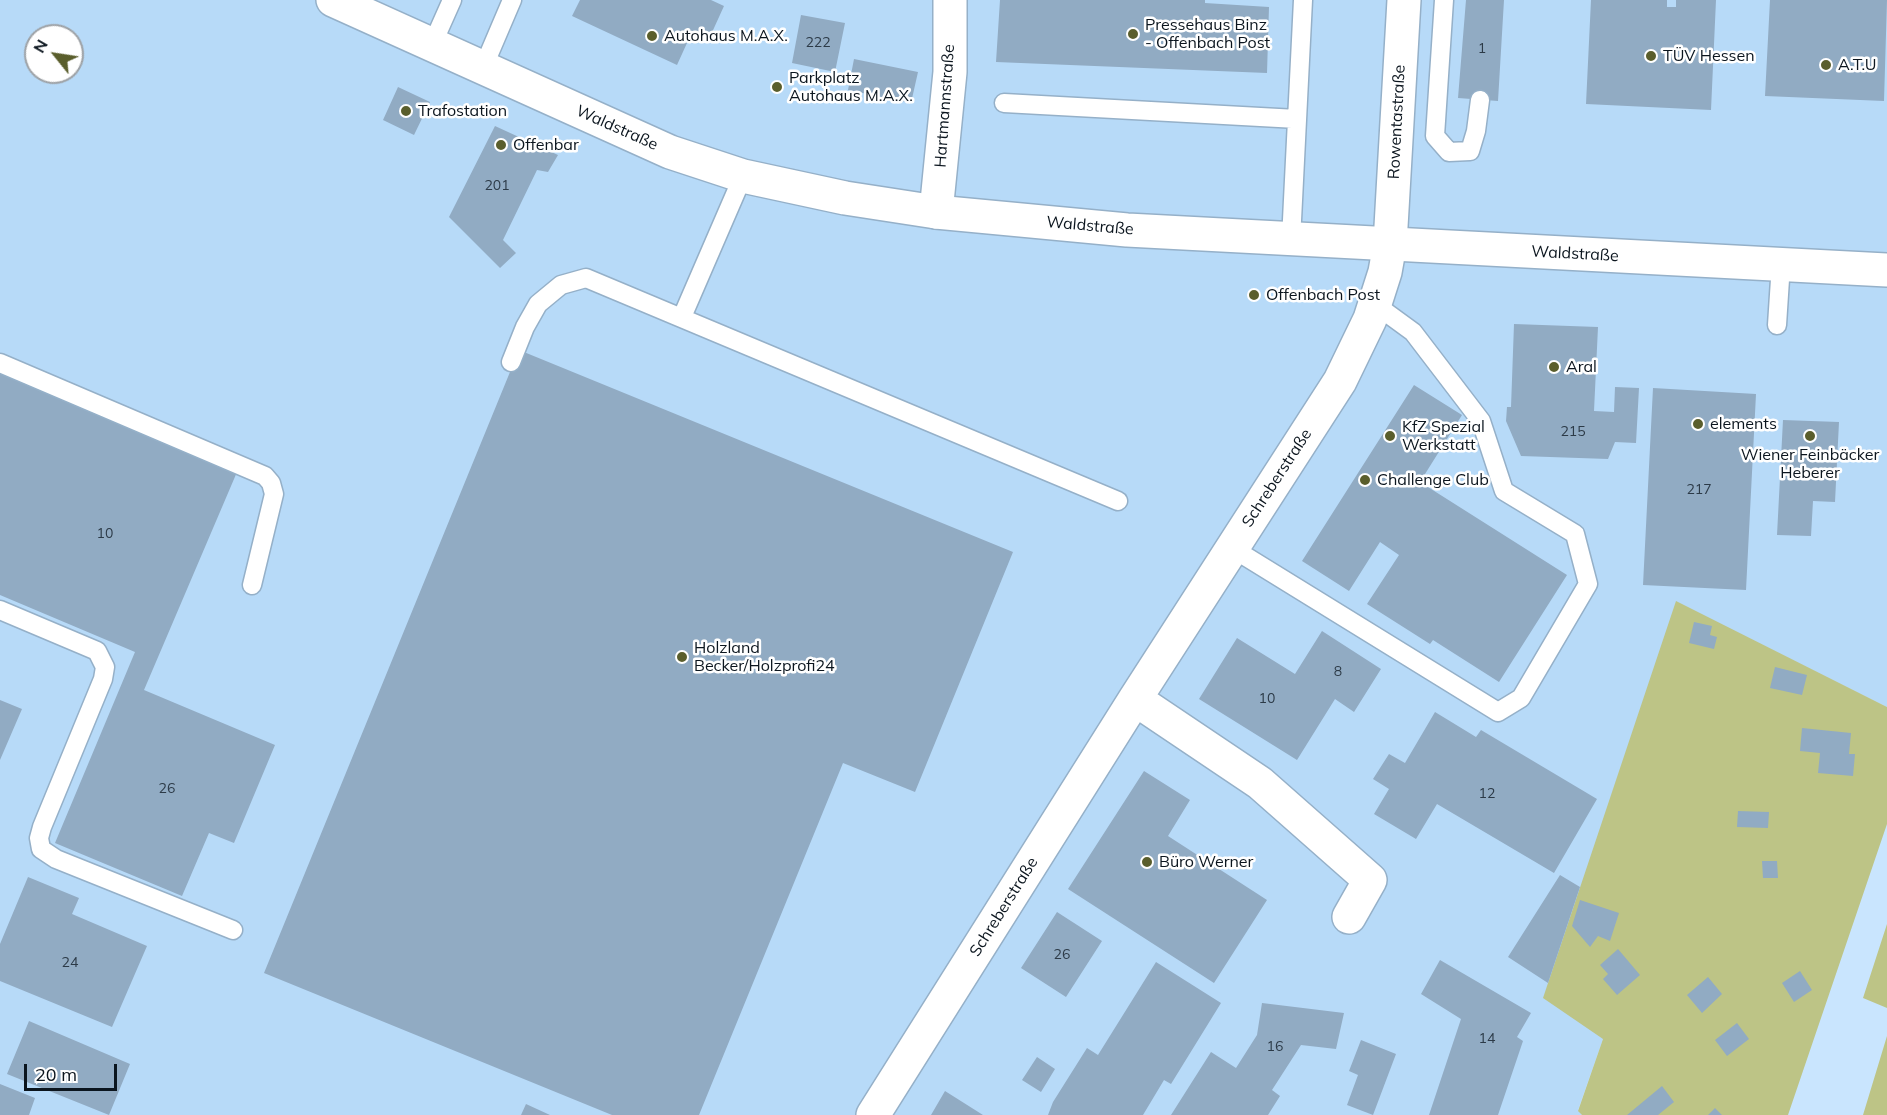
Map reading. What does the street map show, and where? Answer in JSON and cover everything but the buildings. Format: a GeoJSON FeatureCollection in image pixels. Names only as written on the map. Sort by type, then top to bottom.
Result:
{"type":"FeatureCollection","features":[{"type":"Feature","properties":{"kind":"street","name":"Waldstraße"},"geometry":{"type":"LineString","coordinates":[[333,0],[670,152],[743,176],[800,190],[936,212],[1127,230],[1887,270]]}},
{"type":"Feature","properties":{"kind":"street","name":"Hartmannstraße"},"geometry":{"type":"LineString","coordinates":[[936,212],[950,72],[950,0]]}},
{"type":"Feature","properties":{"kind":"street","name":"Rowentastraße"},"geometry":{"type":"LineString","coordinates":[[1390,244],[1404,0]]}},
{"type":"Feature","properties":{"kind":"street","name":"Schreberstraße"},"geometry":{"type":"LineString","coordinates":[[873,1115],[1135,699],[1340,381],[1376,305],[1390,244]]}},
{"type":"Feature","properties":{"kind":"street"},"geometry":{"type":"LineString","coordinates":[[1135,699],[1260,783],[1370,880],[1349,917]]}},
{"type":"Feature","properties":{"kind":"lane"},"geometry":{"type":"LineString","coordinates":[[432,45],[452,0]]}},
{"type":"Feature","properties":{"kind":"lane"},"geometry":{"type":"LineString","coordinates":[[483,68],[512,0]]}},
{"type":"Feature","properties":{"kind":"lane"},"geometry":{"type":"LineString","coordinates":[[1291,240],[1303,0]]}},
{"type":"Feature","properties":{"kind":"lane"},"geometry":{"type":"LineString","coordinates":[[1444,0],[1435,136],[1449,152],[1470,152],[1476,131],[1480,100]]}},
{"type":"Feature","properties":{"kind":"lane"},"geometry":{"type":"LineString","coordinates":[[1004,103],[1297,118]]}},
{"type":"Feature","properties":{"kind":"lane"},"geometry":{"type":"LineString","coordinates":[[682,317],[743,176]]}},
{"type":"Feature","properties":{"kind":"lane"},"geometry":{"type":"LineString","coordinates":[[1777,325],[1781,264]]}},
{"type":"Feature","properties":{"kind":"lane"},"geometry":{"type":"LineString","coordinates":[[510,362],[538,304],[561,285],[586,278],[1118,501]]}},
{"type":"Feature","properties":{"kind":"lane"},"geometry":{"type":"LineString","coordinates":[[1232,548],[1498,712],[1521,698],[1588,584],[1575,534],[1504,491],[1481,421],[1413,332],[1376,305]]}},
{"type":"Feature","properties":{"kind":"lane"},"geometry":{"type":"LineString","coordinates":[[0,363],[265,476],[272,483],[274,494],[252,585]]}},
{"type":"Feature","properties":{"kind":"lane"},"geometry":{"type":"LineString","coordinates":[[0,610],[97,651],[105,667],[103,679],[42,827],[39,838],[41,849],[56,859],[233,930]]}},
{"type":"Feature","properties":{"kind":"shaded area"},"geometry":{"type":"Polygon","coordinates":[[[0,0],[1887,0],[1887,707],[1676,602],[1603,1039],[1578,1110],[1582,1115],[0,1115],[0,0]]]}},
{"type":"Feature","properties":{"kind":"green space"},"geometry":{"type":"Polygon","coordinates":[[[1676,601],[1887,707],[1887,824],[1788,1115],[1582,1115],[1578,1111],[1603,1039],[1543,998],[1676,601]]]}},
{"type":"Feature","properties":{"kind":"green space"},"geometry":{"type":"Polygon","coordinates":[[[1887,924],[1887,1008],[1863,998],[1887,924]]]}},
{"type":"Feature","properties":{"kind":"green space"},"geometry":{"type":"Polygon","coordinates":[[[1887,1036],[1887,1115],[1863,1115],[1887,1036]]]}},
{"type":"Feature","properties":{"kind":"place","name":"Pressehaus Binz - Offenbach Post"},"geometry":{"type":"Point","coordinates":[1133,34]}},
{"type":"Feature","properties":{"kind":"place","name":"Autohaus M.A.X."},"geometry":{"type":"Point","coordinates":[652,36]}},
{"type":"Feature","properties":{"kind":"place","name":"TÜV Hessen"},"geometry":{"type":"Point","coordinates":[1651,56]}},
{"type":"Feature","properties":{"kind":"place","name":"A.T.U"},"geometry":{"type":"Point","coordinates":[1826,65]}},
{"type":"Feature","properties":{"kind":"place","name":"Parkplatz Autohaus M.A.X."},"geometry":{"type":"Point","coordinates":[777,87]}},
{"type":"Feature","properties":{"kind":"place","name":"Trafostation"},"geometry":{"type":"Point","coordinates":[406,111]}},
{"type":"Feature","properties":{"kind":"place","name":"Offenbar"},"geometry":{"type":"Point","coordinates":[501,145]}},
{"type":"Feature","properties":{"kind":"place","name":"Offenbach Post"},"geometry":{"type":"Point","coordinates":[1254,295]}},
{"type":"Feature","properties":{"kind":"place","name":"Aral"},"geometry":{"type":"Point","coordinates":[1554,367]}},
{"type":"Feature","properties":{"kind":"place","name":"elements"},"geometry":{"type":"Point","coordinates":[1698,424]}},
{"type":"Feature","properties":{"kind":"place","name":"KfZ Spezial Werkstatt"},"geometry":{"type":"Point","coordinates":[1390,436]}},
{"type":"Feature","properties":{"kind":"place","name":"Wiener Feinbäcker Heberer"},"geometry":{"type":"Point","coordinates":[1810,436]}},
{"type":"Feature","properties":{"kind":"place","name":"Challenge Club"},"geometry":{"type":"Point","coordinates":[1365,480]}},
{"type":"Feature","properties":{"kind":"place","name":"Holzland Becker/Holzprofi24"},"geometry":{"type":"Point","coordinates":[682,657]}},
{"type":"Feature","properties":{"kind":"place","name":"Büro Werner"},"geometry":{"type":"Point","coordinates":[1147,862]}}]}
